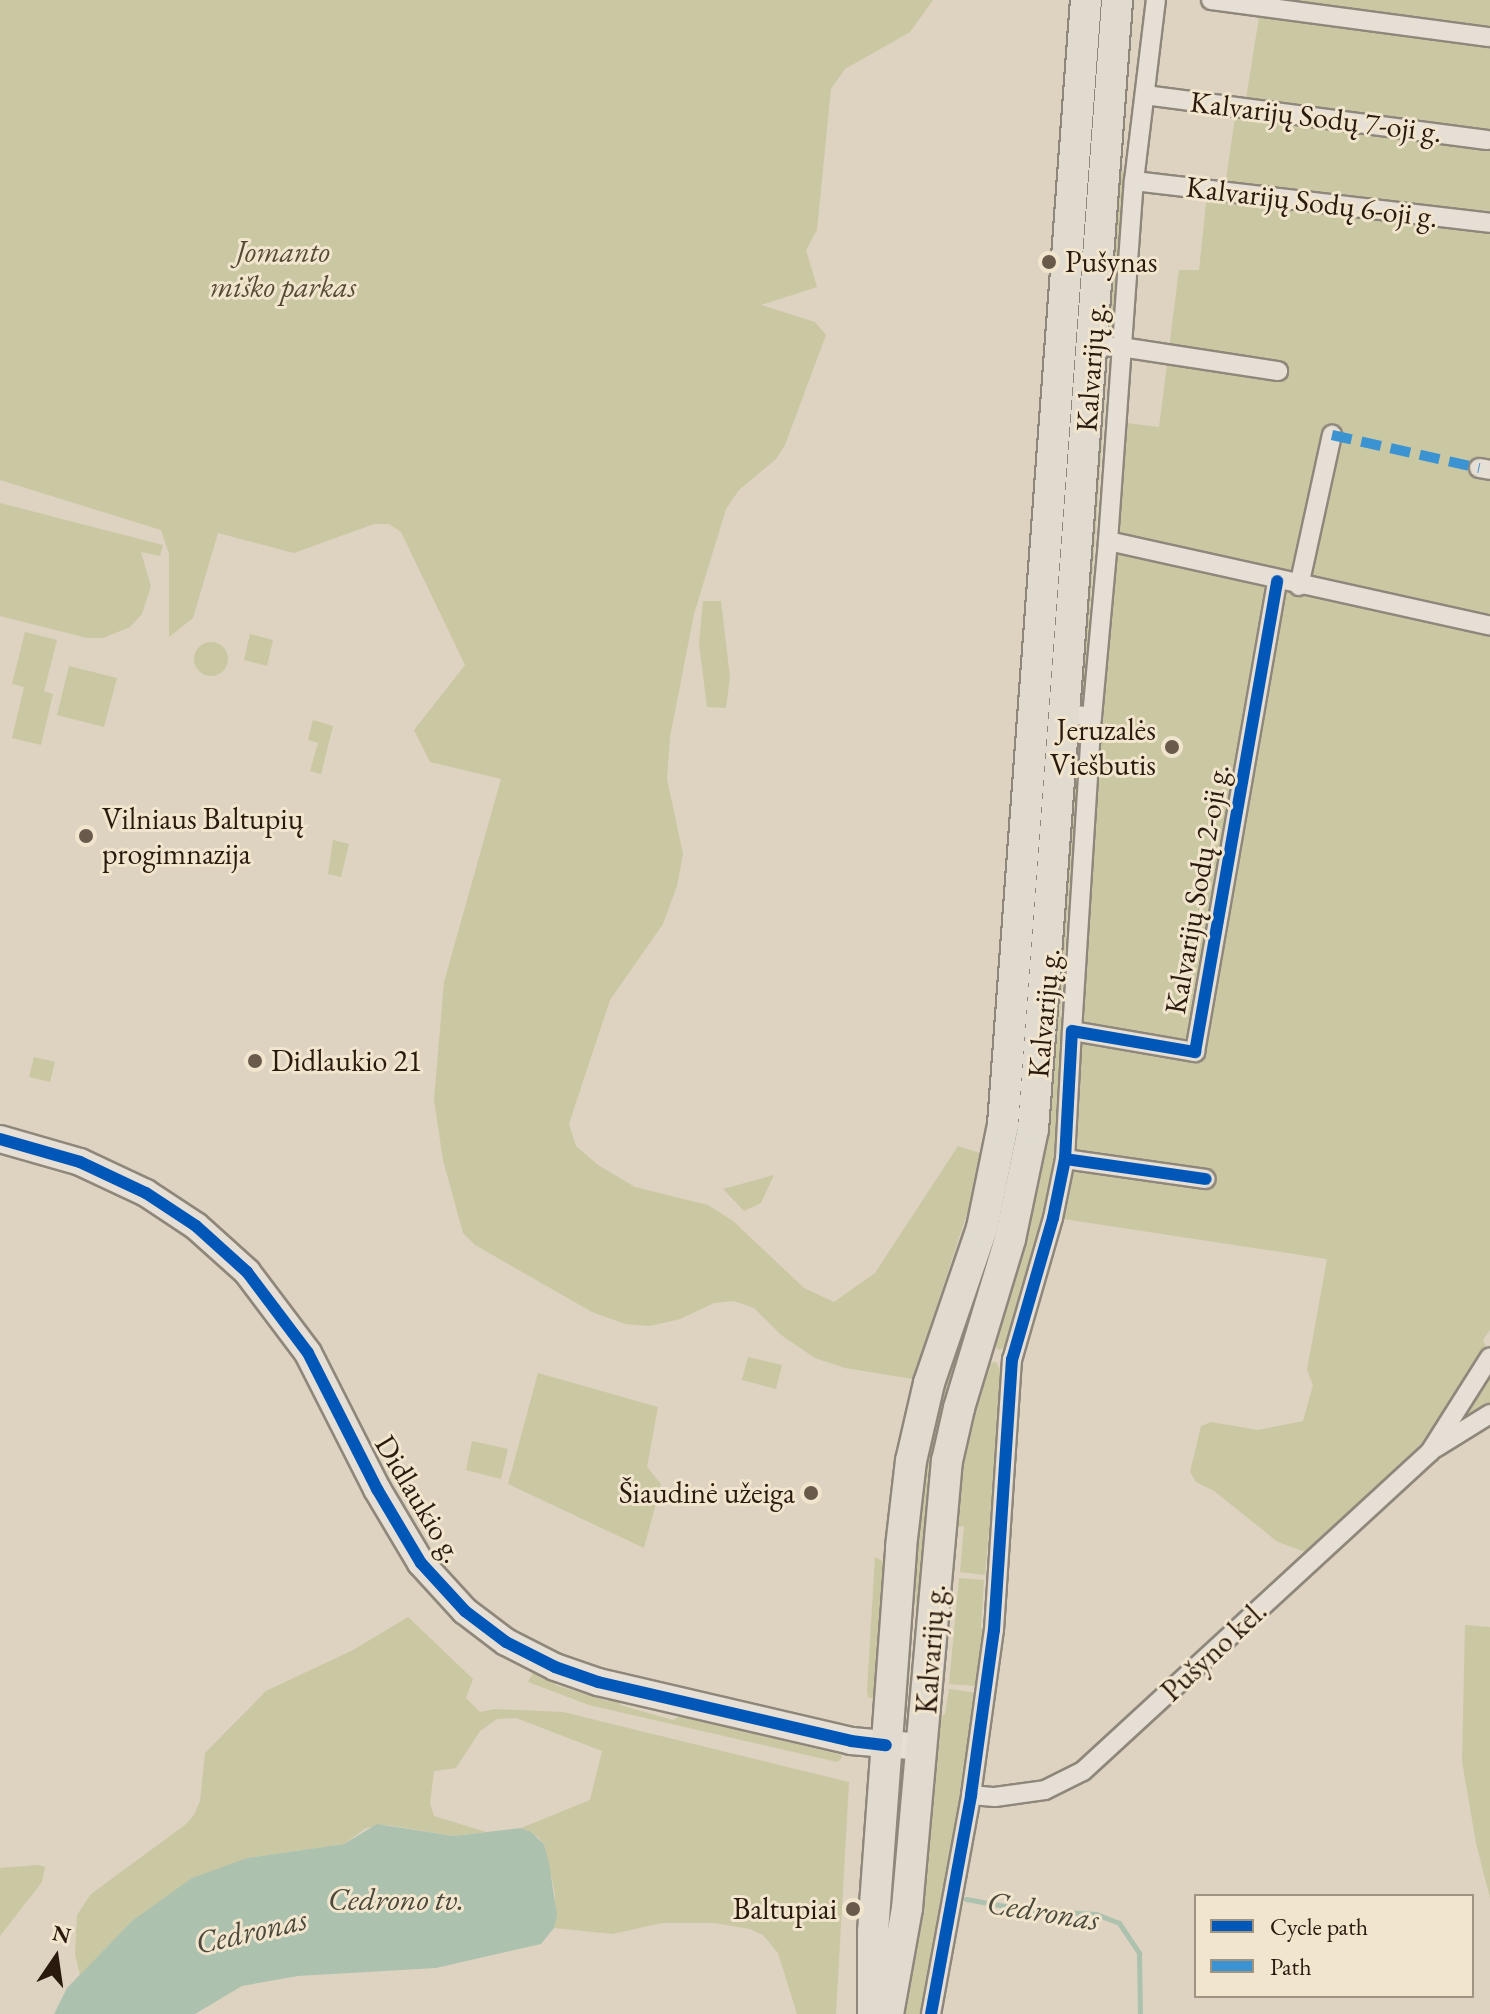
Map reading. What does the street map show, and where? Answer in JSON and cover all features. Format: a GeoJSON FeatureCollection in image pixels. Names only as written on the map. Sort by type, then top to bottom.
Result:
{"type":"FeatureCollection","features":[{"type":"Feature","properties":{"kind":"main road","name":"Kalvarijų g."},"geometry":{"type":"LineString","coordinates":[[873,2014],[873,1932],[901,1547],[918,1423],[982,1228],[1003,1125],[1086,0]]}},
{"type":"Feature","properties":{"kind":"main road","name":"Kalvarijų g."},"geometry":{"type":"LineString","coordinates":[[888,2014],[907,1908],[943,1489],[959,1408],[1010,1239],[1033,1129],[1079,715],[1084,463],[1106,347],[1117,0]]}},
{"type":"Feature","properties":{"kind":"main road"},"geometry":{"type":"LineString","coordinates":[[1053,461],[1084,463]]}},
{"type":"Feature","properties":{"kind":"main road"},"geometry":{"type":"LineString","coordinates":[[1003,1125],[1033,1129]]}},
{"type":"Feature","properties":{"kind":"street"},"geometry":{"type":"LineString","coordinates":[[931,2014],[971,1795],[994,1630],[1012,1360],[1053,1218],[1065,1159],[1072,1031],[1079,715],[1108,541],[1106,347],[1134,181],[1156,0]]}},
{"type":"Feature","properties":{"kind":"street"},"geometry":{"type":"LineString","coordinates":[[1211,0],[1490,37]]}},
{"type":"Feature","properties":{"kind":"street","name":"Kalvarijų Sodų 7-oji g."},"geometry":{"type":"LineString","coordinates":[[1145,95],[1487,140]]}},
{"type":"Feature","properties":{"kind":"street","name":"Kalvarijų Sodų 6-oji g."},"geometry":{"type":"LineString","coordinates":[[1134,181],[1490,223]]}},
{"type":"Feature","properties":{"kind":"street"},"geometry":{"type":"LineString","coordinates":[[1106,347],[1278,371]]}},
{"type":"Feature","properties":{"kind":"street"},"geometry":{"type":"LineString","coordinates":[[1299,586],[1332,435]]}},
{"type":"Feature","properties":{"kind":"street"},"geometry":{"type":"LineString","coordinates":[[1108,541],[1299,586],[1490,626]]}},
{"type":"Feature","properties":{"kind":"street","name":"Kalvarijų Sodų 2-oji g."},"geometry":{"type":"LineString","coordinates":[[1072,1031],[1195,1052],[1277,581]]}},
{"type":"Feature","properties":{"kind":"street","name":"Didlaukio g."},"geometry":{"type":"LineString","coordinates":[[0,1139],[80,1162],[146,1193],[196,1226],[247,1272],[308,1353],[377,1489],[421,1563],[465,1611],[506,1642],[555,1667],[598,1682],[851,1741],[923,1747]]}},
{"type":"Feature","properties":{"kind":"street"},"geometry":{"type":"LineString","coordinates":[[1065,1159],[1206,1179]]}},
{"type":"Feature","properties":{"kind":"street"},"geometry":{"type":"LineString","coordinates":[[977,1349],[1012,1360]]}},
{"type":"Feature","properties":{"kind":"street","name":"Pušyno kel."},"geometry":{"type":"LineString","coordinates":[[1430,1452],[1490,1357]]}},
{"type":"Feature","properties":{"kind":"street","name":"Pušyno kel."},"geometry":{"type":"LineString","coordinates":[[971,1795],[995,1797],[1045,1790],[1083,1771],[1430,1452],[1490,1414]]}},
{"type":"Feature","properties":{"kind":"green space","name":"Jomanto miško parkas"},"geometry":{"type":"Polygon","coordinates":[[[0,0],[933,0],[910,32],[845,69],[831,89],[817,230],[806,250],[817,287],[761,305],[815,322],[826,335],[785,445],[776,459],[739,490],[726,509],[694,614],[670,737],[667,779],[683,854],[677,886],[663,924],[610,1000],[569,1124],[576,1146],[598,1165],[635,1187],[708,1205],[733,1221],[804,1288],[834,1302],[875,1273],[958,1146],[986,1155],[913,1379],[845,1368],[815,1358],[781,1335],[754,1308],[734,1301],[714,1303],[680,1319],[650,1326],[625,1324],[592,1312],[475,1245],[463,1233],[443,1160],[434,1100],[444,982],[501,779],[430,762],[414,730],[465,665],[401,532],[389,524],[374,524],[294,553],[218,533],[193,618],[169,637],[169,554],[161,530],[0,480],[0,0]]]}},
{"type":"Feature","properties":{"kind":"green space"},"geometry":{"type":"Polygon","coordinates":[[[1214,0],[1490,0],[1490,1330],[1483,1340],[1488,1351],[1437,1425],[1406,1461],[1305,1552],[1278,1542],[1214,1491],[1196,1482],[1190,1472],[1201,1426],[1211,1422],[1258,1430],[1303,1421],[1313,1385],[1307,1370],[1327,1259],[1057,1218],[1119,422],[1159,427],[1179,270],[1199,270],[1208,185],[1225,186],[1237,104],[1245,105],[1260,11],[1214,0]]]}},
{"type":"Feature","properties":{"kind":"green space"},"geometry":{"type":"Polygon","coordinates":[[[1131,128],[1134,132],[1118,337],[1112,341],[1101,337],[1113,171],[1127,171],[1131,128]]]}},
{"type":"Feature","properties":{"kind":"green space"},"geometry":{"type":"Polygon","coordinates":[[[1108,357],[1083,709],[1079,709],[1103,358],[1108,357]]]}},
{"type":"Feature","properties":{"kind":"green space"},"geometry":{"type":"Polygon","coordinates":[[[0,503],[163,545],[160,556],[141,552],[151,586],[142,614],[130,627],[103,638],[87,638],[0,616],[0,503]]]}},
{"type":"Feature","properties":{"kind":"green space"},"geometry":{"type":"Polygon","coordinates":[[[703,601],[721,601],[730,677],[726,708],[707,707],[699,643],[703,601]]]}},
{"type":"Feature","properties":{"kind":"green space"},"geometry":{"type":"Polygon","coordinates":[[[25,632],[57,640],[44,691],[53,694],[41,745],[12,738],[24,687],[12,684],[25,632]]]}},
{"type":"Feature","properties":{"kind":"green space"},"geometry":{"type":"Polygon","coordinates":[[[250,634],[273,640],[267,666],[244,660],[250,634]]]}},
{"type":"Feature","properties":{"kind":"green space"},"geometry":{"type":"Polygon","coordinates":[[[211,642],[223,647],[228,659],[223,671],[211,676],[199,671],[194,659],[199,647],[211,642]]]}},
{"type":"Feature","properties":{"kind":"green space"},"geometry":{"type":"Polygon","coordinates":[[[69,666],[117,678],[104,727],[57,715],[69,666]]]}},
{"type":"Feature","properties":{"kind":"green space"},"geometry":{"type":"Polygon","coordinates":[[[313,720],[333,726],[321,774],[310,771],[318,743],[308,740],[313,720]]]}},
{"type":"Feature","properties":{"kind":"green space"},"geometry":{"type":"Polygon","coordinates":[[[1078,728],[1081,728],[1060,1017],[1066,1019],[1057,1170],[1054,1193],[1007,1346],[999,1350],[989,1340],[1078,728]]]}},
{"type":"Feature","properties":{"kind":"green space"},"geometry":{"type":"Polygon","coordinates":[[[333,840],[349,844],[341,877],[328,874],[333,840]]]}},
{"type":"Feature","properties":{"kind":"green space"},"geometry":{"type":"Polygon","coordinates":[[[34,1057],[55,1062],[50,1082],[29,1077],[34,1057]]]}},
{"type":"Feature","properties":{"kind":"green space"},"geometry":{"type":"Polygon","coordinates":[[[1012,1151],[917,1702],[910,1702],[916,1616],[914,1531],[926,1445],[1012,1151]]]}},
{"type":"Feature","properties":{"kind":"green space"},"geometry":{"type":"Polygon","coordinates":[[[774,1175],[761,1203],[744,1211],[723,1189],[774,1175]]]}},
{"type":"Feature","properties":{"kind":"green space"},"geometry":{"type":"Polygon","coordinates":[[[748,1357],[782,1365],[776,1389],[742,1380],[748,1357]]]}},
{"type":"Feature","properties":{"kind":"green space"},"geometry":{"type":"Polygon","coordinates":[[[996,1362],[1003,1375],[985,1575],[960,1572],[964,1526],[955,1528],[960,1453],[980,1365],[996,1362]]]}},
{"type":"Feature","properties":{"kind":"green space"},"geometry":{"type":"Polygon","coordinates":[[[1490,1365],[1490,1405],[1461,1419],[1490,1365]]]}},
{"type":"Feature","properties":{"kind":"green space"},"geometry":{"type":"Polygon","coordinates":[[[538,1373],[658,1407],[647,1467],[661,1484],[644,1548],[508,1484],[538,1373]]]}},
{"type":"Feature","properties":{"kind":"green space"},"geometry":{"type":"Polygon","coordinates":[[[472,1441],[508,1449],[501,1479],[466,1470],[472,1441]]]}},
{"type":"Feature","properties":{"kind":"green space"},"geometry":{"type":"Polygon","coordinates":[[[875,1557],[886,1563],[876,1700],[868,1697],[867,1691],[875,1557]]]}},
{"type":"Feature","properties":{"kind":"green space"},"geometry":{"type":"Polygon","coordinates":[[[959,1578],[984,1580],[981,1627],[985,1632],[975,1686],[949,1684],[959,1578]]]}},
{"type":"Feature","properties":{"kind":"green space"},"geometry":{"type":"Polygon","coordinates":[[[408,1617],[473,1679],[466,1698],[480,1712],[495,1709],[563,1712],[849,1782],[836,2014],[797,2014],[778,1953],[763,1935],[750,1929],[715,1923],[662,1923],[612,1934],[554,1928],[555,1893],[544,1844],[521,1828],[590,1800],[602,1751],[516,1718],[497,1719],[480,1731],[456,1768],[434,1771],[430,1803],[434,1816],[486,1832],[454,1836],[388,1825],[366,1828],[344,1844],[247,1858],[132,1921],[80,1975],[75,1954],[77,1915],[91,1894],[185,1825],[194,1815],[200,1801],[205,1753],[266,1691],[353,1650],[408,1617]]]}},
{"type":"Feature","properties":{"kind":"green space"},"geometry":{"type":"Polygon","coordinates":[[[1465,1625],[1490,1627],[1490,1898],[1476,1843],[1462,1761],[1465,1625]]]}},
{"type":"Feature","properties":{"kind":"green space"},"geometry":{"type":"Polygon","coordinates":[[[535,1669],[554,1679],[555,1685],[608,1701],[610,1697],[620,1699],[620,1705],[673,1720],[679,1716],[842,1755],[841,1759],[837,1762],[589,1705],[528,1682],[535,1669]]]}},
{"type":"Feature","properties":{"kind":"green space"},"geometry":{"type":"Polygon","coordinates":[[[949,1689],[979,1693],[926,2014],[904,2014],[923,1912],[937,1720],[945,1714],[949,1689]]]}},
{"type":"Feature","properties":{"kind":"green space"},"geometry":{"type":"Polygon","coordinates":[[[898,1771],[903,1777],[894,1919],[883,2014],[898,1771]]]}},
{"type":"Feature","properties":{"kind":"green space"},"geometry":{"type":"Polygon","coordinates":[[[45,1867],[42,1882],[0,1936],[0,1868],[45,1867]]]}},
{"type":"Feature","properties":{"kind":"water","name":"Cedrono tv."},"geometry":{"type":"Polygon","coordinates":[[[377,1824],[454,1836],[521,1828],[531,1832],[544,1844],[549,1863],[557,1915],[554,1928],[541,1944],[436,1968],[298,1976],[242,1986],[195,2014],[54,2014],[67,1988],[132,1921],[192,1878],[247,1858],[344,1844],[377,1824]]]}},
{"type":"Feature","properties":{"kind":"waterway","name":"Cedronas"},"geometry":{"type":"LineString","coordinates":[[966,1899],[1027,1910],[1096,1914],[1119,1923],[1139,1953],[1140,2014]]}},
{"type":"Feature","properties":{"kind":"marked path"},"geometry":{"type":"LineString","coordinates":[[1332,435],[1479,468]]}},
{"type":"Feature","properties":{"kind":"cycle path"},"geometry":{"type":"LineString","coordinates":[[1065,1159],[1072,1031],[1195,1052],[1277,581]]}},
{"type":"Feature","properties":{"kind":"cycle path"},"geometry":{"type":"LineString","coordinates":[[0,1139],[80,1162],[146,1193],[196,1226],[247,1272],[308,1353],[377,1489],[421,1563],[465,1611],[506,1642],[555,1667],[598,1682],[851,1741],[886,1745]]}},
{"type":"Feature","properties":{"kind":"cycle path"},"geometry":{"type":"LineString","coordinates":[[931,2014],[971,1795],[994,1630],[1012,1360],[1053,1218],[1065,1159],[1206,1179]]}},
{"type":"Feature","properties":{"kind":"place","name":"Pušynas"},"geometry":{"type":"Point","coordinates":[1049,262]}},
{"type":"Feature","properties":{"kind":"place","name":"Jeruzalės Viešbutis"},"geometry":{"type":"Point","coordinates":[1172,747]}},
{"type":"Feature","properties":{"kind":"place","name":"Vilniaus Baltupių progimnazija"},"geometry":{"type":"Point","coordinates":[86,836]}},
{"type":"Feature","properties":{"kind":"place","name":"Didlaukio 21"},"geometry":{"type":"Point","coordinates":[255,1061]}},
{"type":"Feature","properties":{"kind":"place","name":"Šiaudinė užeiga"},"geometry":{"type":"Point","coordinates":[811,1493]}},
{"type":"Feature","properties":{"kind":"place","name":"Baltupiai"},"geometry":{"type":"Point","coordinates":[853,1909]}}]}
